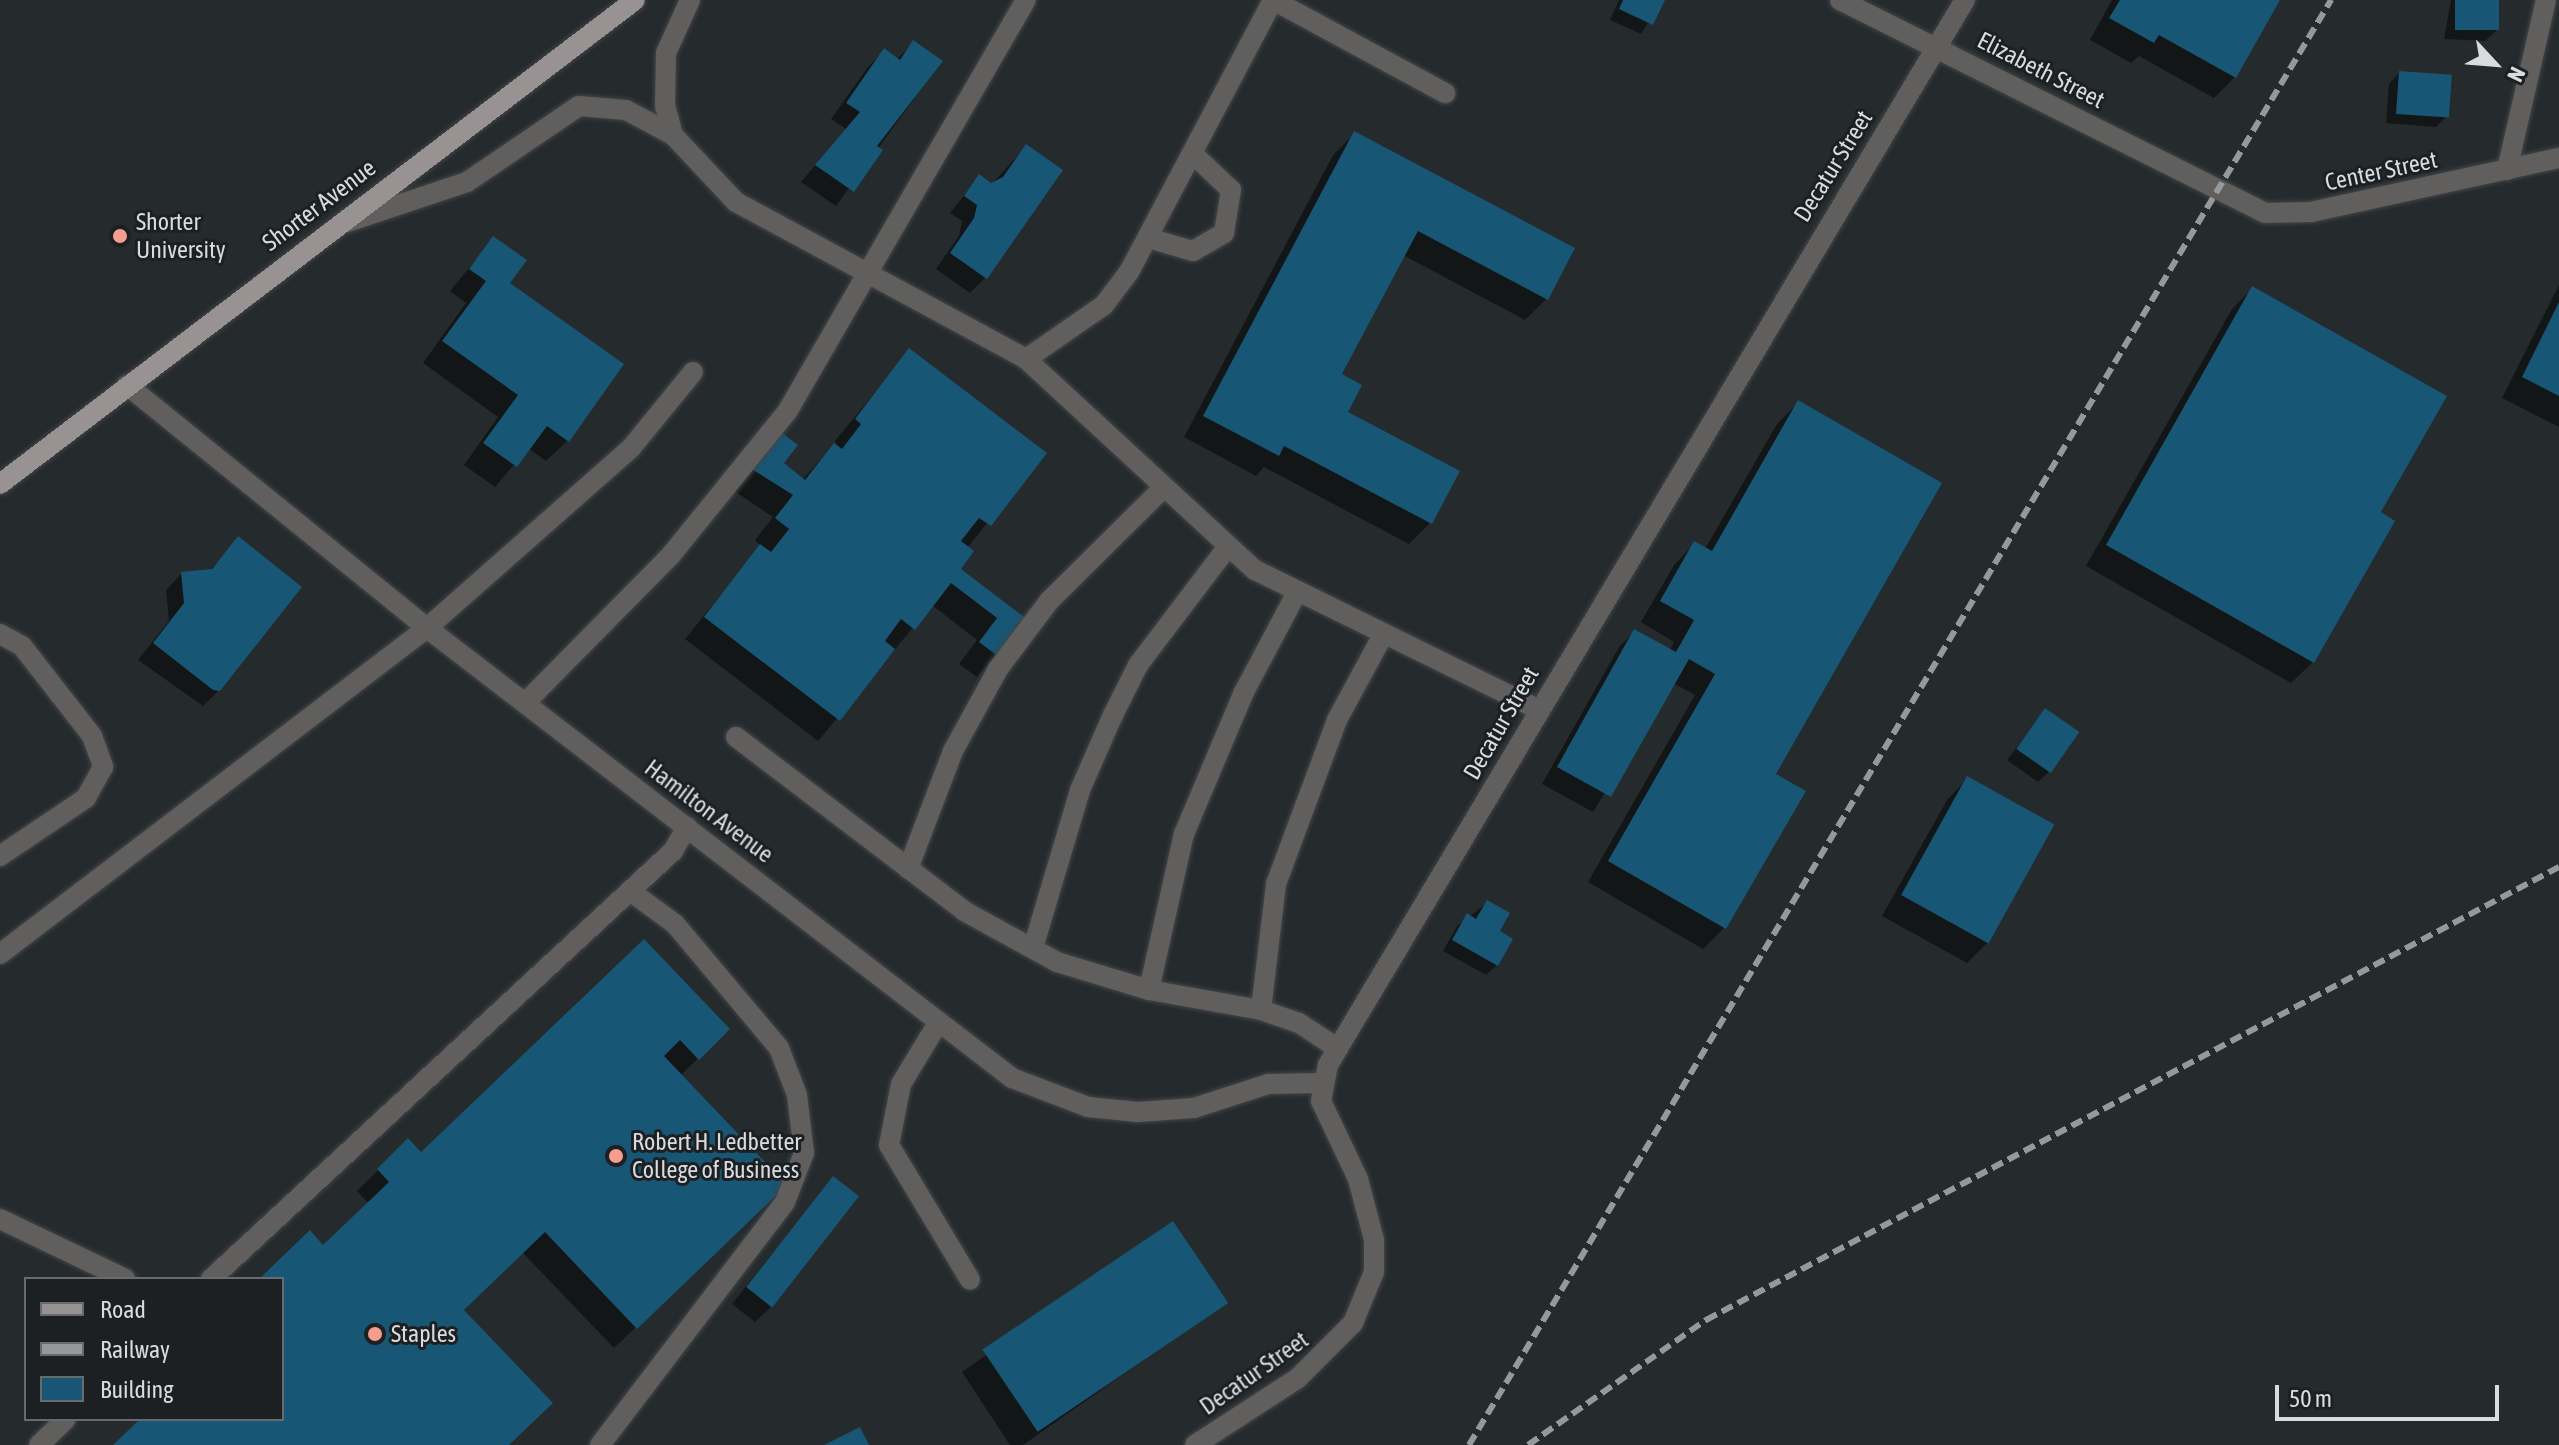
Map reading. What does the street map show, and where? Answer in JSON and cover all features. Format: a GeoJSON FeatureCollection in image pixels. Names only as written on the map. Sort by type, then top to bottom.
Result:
{"type":"FeatureCollection","features":[{"type":"Feature","properties":{"kind":"main road","name":"Shorter Avenue"},"geometry":{"type":"LineString","coordinates":[[0,484],[331,227],[635,0]]}},
{"type":"Feature","properties":{"kind":"street"},"geometry":{"type":"LineString","coordinates":[[673,135],[665,106],[666,53],[690,0]]}},
{"type":"Feature","properties":{"kind":"street"},"geometry":{"type":"LineString","coordinates":[[525,703],[731,487],[872,274],[1026,0]]}},
{"type":"Feature","properties":{"kind":"street"},"geometry":{"type":"LineString","coordinates":[[1026,359],[1104,305],[1148,238],[1273,0],[1445,93]]}},
{"type":"Feature","properties":{"kind":"street","name":"Elizabeth Street"},"geometry":{"type":"LineString","coordinates":[[1840,0],[2218,189]]}},
{"type":"Feature","properties":{"kind":"street","name":"Decatur Street"},"geometry":{"type":"LineString","coordinates":[[1195,1445],[1333,1350],[1366,1297],[1374,1240],[1358,1179],[1321,1101],[1322,1083],[1337,1048],[1965,0]]}},
{"type":"Feature","properties":{"kind":"street"},"geometry":{"type":"LineString","coordinates":[[2507,170],[2546,0]]}},
{"type":"Feature","properties":{"kind":"street"},"geometry":{"type":"LineString","coordinates":[[331,227],[467,182],[579,106],[626,110],[673,135],[736,202],[1026,359],[1226,549],[1295,596],[1539,710]]}},
{"type":"Feature","properties":{"kind":"street"},"geometry":{"type":"LineString","coordinates":[[1148,238],[1193,251],[1224,233],[1231,190],[1193,154]]}},
{"type":"Feature","properties":{"kind":"street","name":"Center Street"},"geometry":{"type":"LineString","coordinates":[[2218,189],[2283,216],[2559,158]]}},
{"type":"Feature","properties":{"kind":"street"},"geometry":{"type":"LineString","coordinates":[[0,954],[427,628],[631,448],[693,372]]}},
{"type":"Feature","properties":{"kind":"street","name":"Hamilton Avenue"},"geometry":{"type":"LineString","coordinates":[[127,385],[427,628],[1012,1078],[1088,1107],[1194,1108],[1268,1084],[1322,1083]]}},
{"type":"Feature","properties":{"kind":"street"},"geometry":{"type":"LineString","coordinates":[[908,869],[953,751],[998,669],[1050,600],[1163,488]]}},
{"type":"Feature","properties":{"kind":"street"},"geometry":{"type":"LineString","coordinates":[[1033,948],[1080,790],[1112,717],[1138,665],[1226,549]]}},
{"type":"Feature","properties":{"kind":"street"},"geometry":{"type":"LineString","coordinates":[[1149,990],[1184,834],[1244,692],[1295,596]]}},
{"type":"Feature","properties":{"kind":"street"},"geometry":{"type":"LineString","coordinates":[[0,634],[22,646],[84,725],[103,767],[86,798],[0,856]]}},
{"type":"Feature","properties":{"kind":"street"},"geometry":{"type":"LineString","coordinates":[[1261,1010],[1276,884],[1337,720],[1383,635]]}},
{"type":"Feature","properties":{"kind":"street"},"geometry":{"type":"LineString","coordinates":[[736,737],[964,911],[1033,948],[1086,974],[1149,990],[1261,1010],[1299,1023],[1337,1048]]}},
{"type":"Feature","properties":{"kind":"street"},"geometry":{"type":"LineString","coordinates":[[213,1277],[673,851],[687,827]]}},
{"type":"Feature","properties":{"kind":"street"},"geometry":{"type":"LineString","coordinates":[[600,1445],[785,1202],[804,1153],[797,1095],[779,1048],[675,924],[630,891]]}},
{"type":"Feature","properties":{"kind":"street"},"geometry":{"type":"LineString","coordinates":[[938,1023],[901,1084],[889,1145],[970,1280]]}},
{"type":"Feature","properties":{"kind":"street"},"geometry":{"type":"LineString","coordinates":[[0,1219],[121,1277]]}},
{"type":"Feature","properties":{"kind":"street"},"geometry":{"type":"LineString","coordinates":[[39,1445],[64,1421]]}},
{"type":"Feature","properties":{"kind":"building"},"geometry":{"type":"Polygon","coordinates":[[[1623,0],[1665,0],[1653,25],[1619,9],[1623,0]]]}},
{"type":"Feature","properties":{"kind":"building"},"geometry":{"type":"Polygon","coordinates":[[[2120,0],[2280,0],[2236,78],[2159,35],[2154,43],[2109,18],[2120,0]]]}},
{"type":"Feature","properties":{"kind":"building"},"geometry":{"type":"Polygon","coordinates":[[[2455,0],[2499,0],[2499,30],[2455,30],[2455,0]]]}},
{"type":"Feature","properties":{"kind":"building"},"geometry":{"type":"Polygon","coordinates":[[[913,40],[943,61],[877,146],[883,150],[854,192],[815,165],[860,112],[846,103],[884,48],[900,60],[913,40]]]}},
{"type":"Feature","properties":{"kind":"building"},"geometry":{"type":"Polygon","coordinates":[[[2399,71],[2452,75],[2449,118],[2396,114],[2399,71]]]}},
{"type":"Feature","properties":{"kind":"building"},"geometry":{"type":"Polygon","coordinates":[[[1354,131],[1575,248],[1548,300],[1418,231],[1342,374],[1362,385],[1348,412],[1460,471],[1432,524],[1284,446],[1279,456],[1203,416],[1354,131]]]}},
{"type":"Feature","properties":{"kind":"building"},"geometry":{"type":"Polygon","coordinates":[[[1026,144],[1063,170],[987,279],[950,253],[974,218],[977,205],[964,196],[979,174],[991,183],[1003,177],[1026,144]]]}},
{"type":"Feature","properties":{"kind":"building"},"geometry":{"type":"Polygon","coordinates":[[[493,236],[527,260],[510,283],[624,364],[569,442],[547,426],[517,467],[483,443],[518,395],[442,341],[486,281],[469,269],[493,236]]]}},
{"type":"Feature","properties":{"kind":"building"},"geometry":{"type":"Polygon","coordinates":[[[2252,286],[2447,396],[2381,512],[2395,521],[2314,663],[2106,545],[2252,286]]]}},
{"type":"Feature","properties":{"kind":"building"},"geometry":{"type":"Polygon","coordinates":[[[2559,302],[2559,396],[2522,377],[2559,302]]]}},
{"type":"Feature","properties":{"kind":"building"},"geometry":{"type":"Polygon","coordinates":[[[909,348],[1047,453],[991,526],[979,518],[961,541],[974,551],[961,569],[1028,620],[999,657],[979,642],[997,618],[951,583],[915,630],[901,619],[885,641],[895,649],[840,721],[704,617],[760,544],[771,552],[789,529],[775,518],[793,495],[747,466],[776,428],[798,445],[784,463],[805,480],[834,443],[842,449],[861,424],[855,419],[909,348]]]}},
{"type":"Feature","properties":{"kind":"building"},"geometry":{"type":"Polygon","coordinates":[[[1798,400],[1942,483],[1776,774],[1806,791],[1726,929],[1608,861],[1715,674],[1689,659],[1611,797],[1557,767],[1634,629],[1676,652],[1694,620],[1660,601],[1694,541],[1712,551],[1798,400]]]}},
{"type":"Feature","properties":{"kind":"building"},"geometry":{"type":"Polygon","coordinates":[[[238,536],[302,587],[220,691],[213,690],[153,643],[184,603],[181,572],[212,569],[238,536]]]}},
{"type":"Feature","properties":{"kind":"building"},"geometry":{"type":"Polygon","coordinates":[[[2045,708],[2079,732],[2051,773],[2016,749],[2045,708]]]}},
{"type":"Feature","properties":{"kind":"building"},"geometry":{"type":"Polygon","coordinates":[[[1967,776],[2054,824],[1989,943],[1901,895],[1967,776]]]}},
{"type":"Feature","properties":{"kind":"building"},"geometry":{"type":"Polygon","coordinates":[[[1487,900],[1510,913],[1500,931],[1513,939],[1498,966],[1452,940],[1467,913],[1476,919],[1487,900]]]}},
{"type":"Feature","properties":{"kind":"building"},"geometry":{"type":"Polygon","coordinates":[[[644,939],[730,1029],[699,1060],[680,1040],[664,1056],[787,1185],[637,1329],[545,1232],[464,1310],[553,1403],[509,1445],[113,1445],[138,1421],[284,1421],[284,1277],[261,1277],[310,1230],[323,1245],[389,1182],[377,1169],[408,1138],[421,1152],[644,939]]]}},
{"type":"Feature","properties":{"kind":"building"},"geometry":{"type":"Polygon","coordinates":[[[833,1176],[859,1196],[772,1307],[746,1287],[833,1176]]]}},
{"type":"Feature","properties":{"kind":"building"},"geometry":{"type":"Polygon","coordinates":[[[1173,1221],[1228,1303],[1038,1432],[982,1350],[1173,1221]]]}},
{"type":"Feature","properties":{"kind":"building"},"geometry":{"type":"Polygon","coordinates":[[[860,1427],[869,1445],[824,1445],[860,1427]]]}},
{"type":"Feature","properties":{"kind":"railway"},"geometry":{"type":"LineString","coordinates":[[1469,1445],[2331,0]]}},
{"type":"Feature","properties":{"kind":"railway"},"geometry":{"type":"LineString","coordinates":[[1528,1445],[1706,1320],[2559,867]]}},
{"type":"Feature","properties":{"kind":"place","name":"Shorter University"},"geometry":{"type":"Point","coordinates":[120,236]}},
{"type":"Feature","properties":{"kind":"place","name":"Robert H. Ledbetter College of Business"},"geometry":{"type":"Point","coordinates":[616,1156]}},
{"type":"Feature","properties":{"kind":"place","name":"Staples"},"geometry":{"type":"Point","coordinates":[375,1334]}}]}
